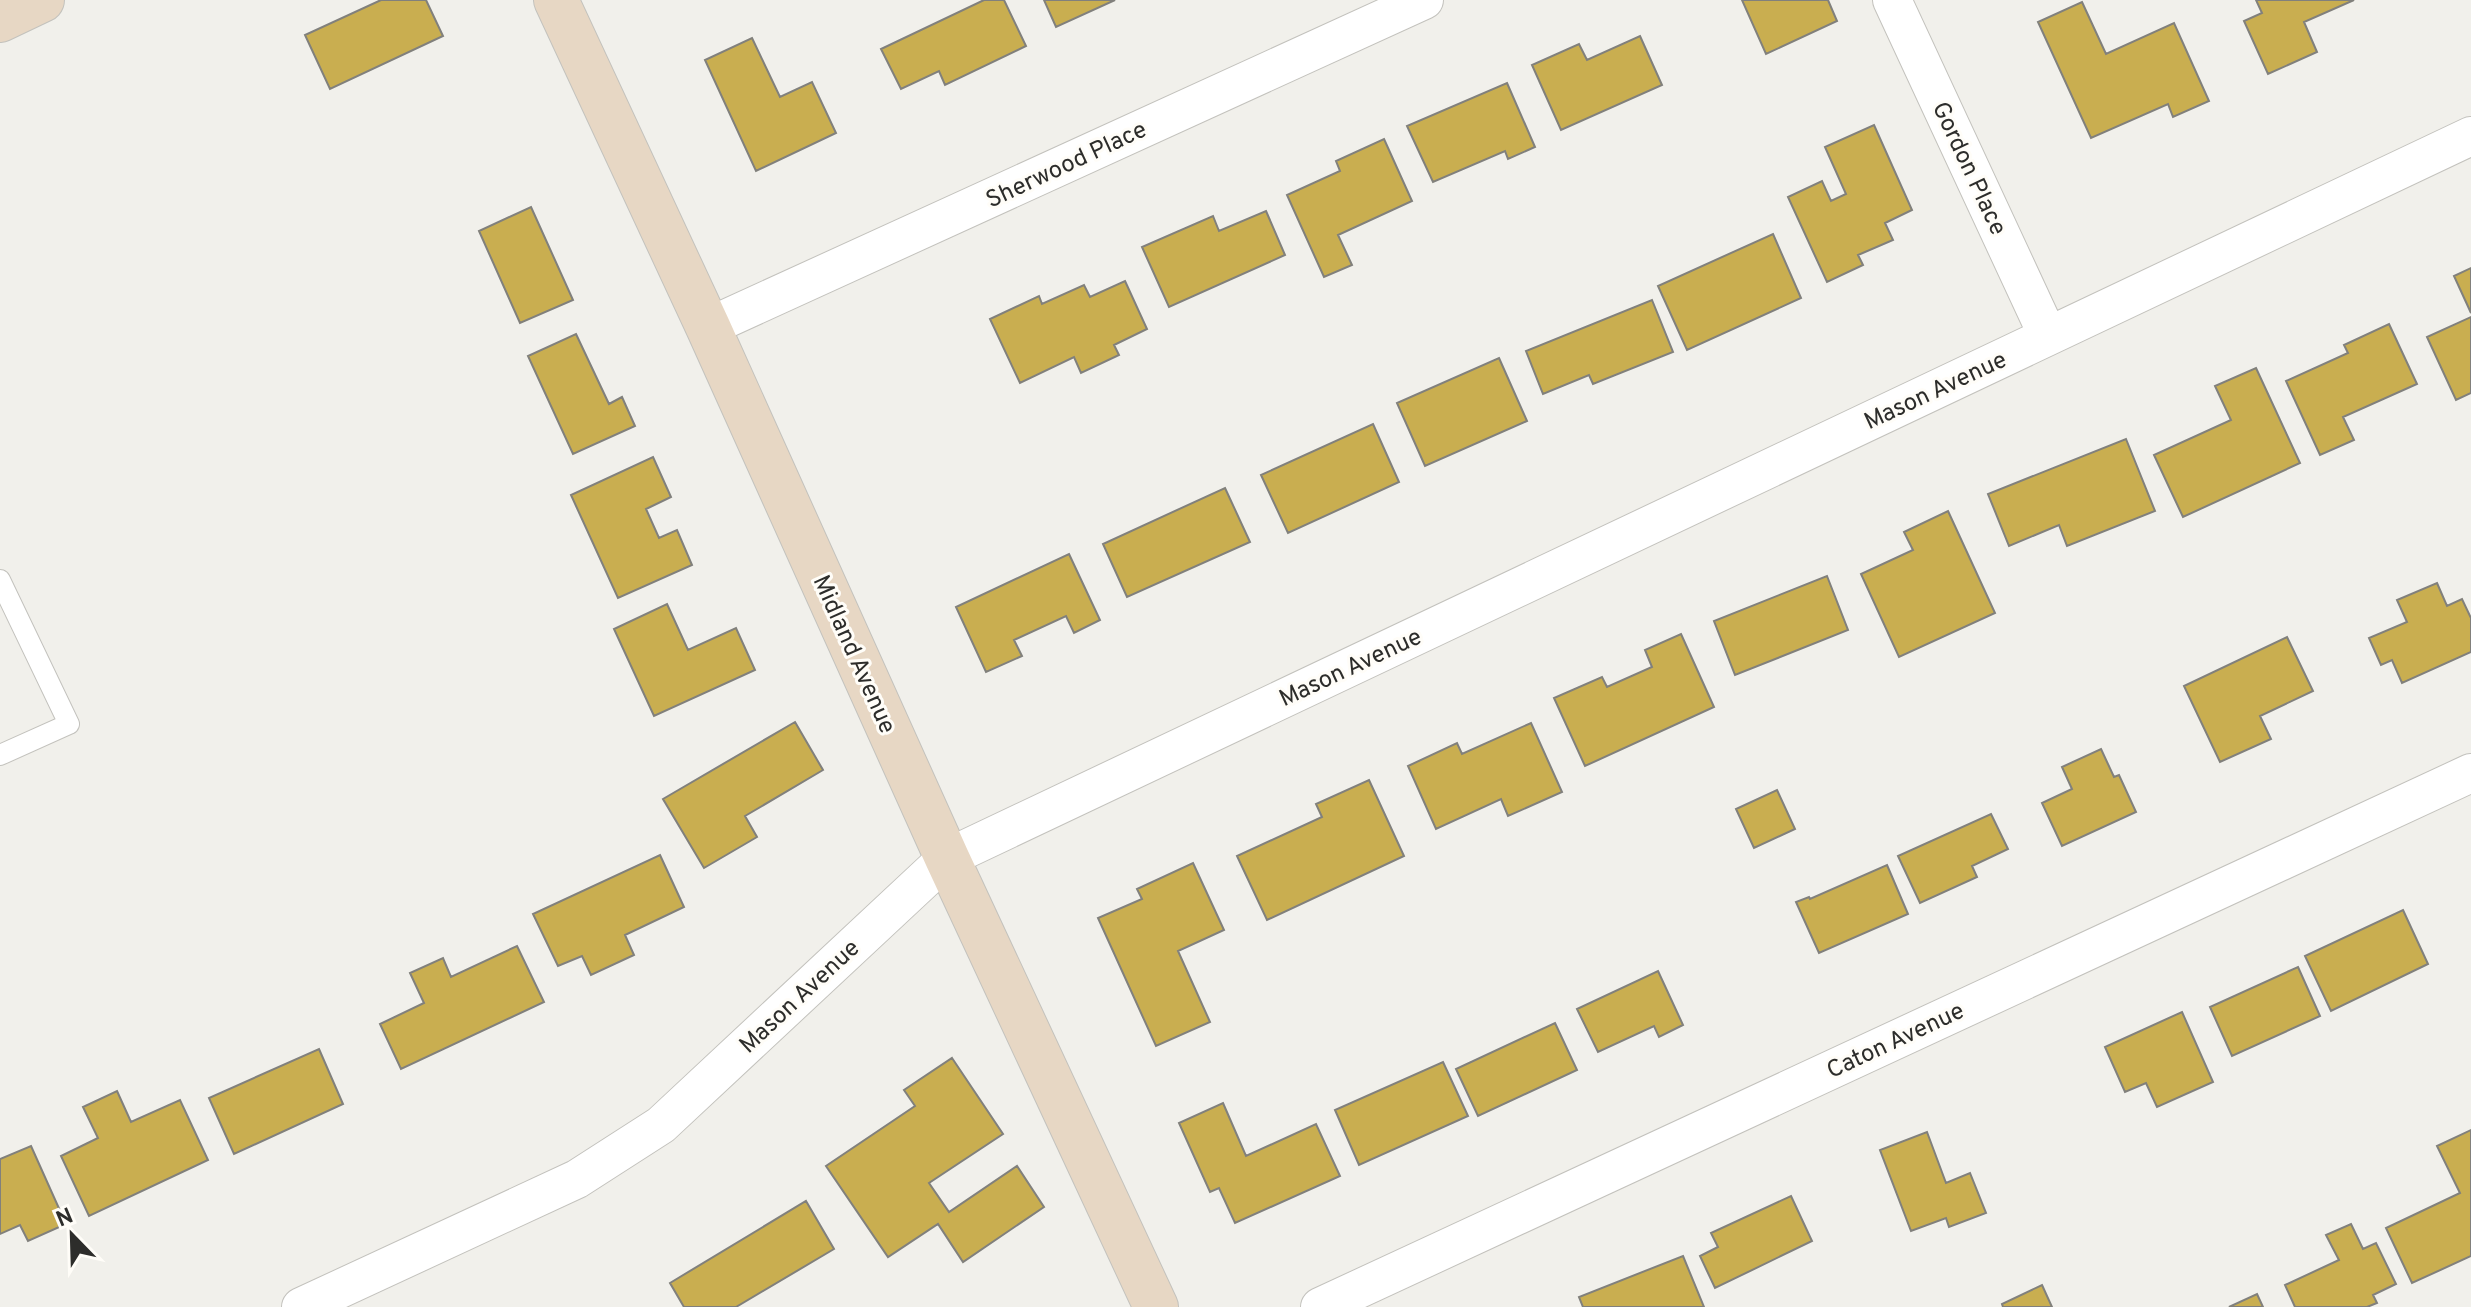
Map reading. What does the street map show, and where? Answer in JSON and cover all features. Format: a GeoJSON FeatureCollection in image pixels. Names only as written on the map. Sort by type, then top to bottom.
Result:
{"type":"FeatureCollection","features":[{"type":"Feature","properties":{"kind":"main road"},"geometry":{"type":"LineString","coordinates":[[0,20],[42,0]]}},
{"type":"Feature","properties":{"kind":"main road","name":"Midland Avenue"},"geometry":{"type":"LineString","coordinates":[[556,0],[708,327],[947,858],[1156,1307]]}},
{"type":"Feature","properties":{"kind":"street","name":"Sherwood Place"},"geometry":{"type":"LineString","coordinates":[[708,327],[1424,0]]}},
{"type":"Feature","properties":{"kind":"street","name":"Gordon Place"},"geometry":{"type":"LineString","coordinates":[[1892,0],[2048,336]]}},
{"type":"Feature","properties":{"kind":"street","name":"Mason Avenue"},"geometry":{"type":"LineString","coordinates":[[301,1307],[577,1179],[661,1125],[947,858],[2471,136]]}},
{"type":"Feature","properties":{"kind":"street","name":"Caton Avenue"},"geometry":{"type":"LineString","coordinates":[[1320,1307],[2471,773]]}},
{"type":"Feature","properties":{"kind":"lane"},"geometry":{"type":"LineString","coordinates":[[0,580],[69,724],[0,755]]}},
{"type":"Feature","properties":{"kind":"building"},"geometry":{"type":"Polygon","coordinates":[[[381,0],[426,0],[443,36],[330,89],[305,35],[381,0]]]}},
{"type":"Feature","properties":{"kind":"building"},"geometry":{"type":"Polygon","coordinates":[[[984,0],[1004,0],[1026,46],[945,85],[939,71],[901,89],[881,49],[984,0]]]}},
{"type":"Feature","properties":{"kind":"building"},"geometry":{"type":"Polygon","coordinates":[[[1044,0],[1115,0],[1056,27],[1044,0]]]}},
{"type":"Feature","properties":{"kind":"building"},"geometry":{"type":"Polygon","coordinates":[[[1742,0],[1828,0],[1837,21],[1766,54],[1742,0]]]}},
{"type":"Feature","properties":{"kind":"building"},"geometry":{"type":"Polygon","coordinates":[[[2256,0],[2354,0],[2304,22],[2317,52],[2268,74],[2244,21],[2262,13],[2256,0]]]}},
{"type":"Feature","properties":{"kind":"building"},"geometry":{"type":"Polygon","coordinates":[[[2082,2],[2106,54],[2174,23],[2209,101],[2173,117],[2168,104],[2091,138],[2038,22],[2082,2]]]}},
{"type":"Feature","properties":{"kind":"building"},"geometry":{"type":"Polygon","coordinates":[[[1640,36],[1662,85],[1561,130],[1532,65],[1579,44],[1587,60],[1640,36]]]}},
{"type":"Feature","properties":{"kind":"building"},"geometry":{"type":"Polygon","coordinates":[[[752,38],[780,97],[812,82],[836,133],[756,171],[705,60],[752,38]]]}},
{"type":"Feature","properties":{"kind":"building"},"geometry":{"type":"Polygon","coordinates":[[[1507,83],[1535,147],[1508,159],[1505,151],[1433,182],[1407,126],[1507,83]]]}},
{"type":"Feature","properties":{"kind":"building"},"geometry":{"type":"Polygon","coordinates":[[[1874,125],[1912,210],[1885,223],[1893,240],[1858,255],[1863,265],[1827,282],[1788,197],[1822,181],[1831,201],[1846,194],[1825,147],[1874,125]]]}},
{"type":"Feature","properties":{"kind":"building"},"geometry":{"type":"Polygon","coordinates":[[[1384,139],[1412,201],[1338,235],[1352,265],[1324,277],[1287,195],[1340,171],[1336,161],[1384,139]]]}},
{"type":"Feature","properties":{"kind":"building"},"geometry":{"type":"Polygon","coordinates":[[[531,207],[573,300],[520,323],[479,231],[531,207]]]}},
{"type":"Feature","properties":{"kind":"building"},"geometry":{"type":"Polygon","coordinates":[[[1266,211],[1285,255],[1169,307],[1142,247],[1213,216],[1219,231],[1266,211]]]}},
{"type":"Feature","properties":{"kind":"building"},"geometry":{"type":"Polygon","coordinates":[[[1773,234],[1801,298],[1687,350],[1658,286],[1773,234]]]}},
{"type":"Feature","properties":{"kind":"building"},"geometry":{"type":"Polygon","coordinates":[[[2471,268],[2471,313],[2454,276],[2471,268]]]}},
{"type":"Feature","properties":{"kind":"building"},"geometry":{"type":"Polygon","coordinates":[[[1125,281],[1147,329],[1114,345],[1119,355],[1081,373],[1074,357],[1020,383],[990,319],[1039,296],[1042,304],[1084,285],[1090,297],[1125,281]]]}},
{"type":"Feature","properties":{"kind":"building"},"geometry":{"type":"Polygon","coordinates":[[[1652,300],[1673,352],[1593,384],[1589,375],[1543,394],[1526,351],[1652,300]]]}},
{"type":"Feature","properties":{"kind":"building"},"geometry":{"type":"Polygon","coordinates":[[[2471,317],[2471,393],[2456,400],[2427,337],[2471,317]]]}},
{"type":"Feature","properties":{"kind":"building"},"geometry":{"type":"Polygon","coordinates":[[[2389,324],[2417,384],[2343,417],[2354,440],[2320,455],[2286,381],[2348,353],[2344,345],[2389,324]]]}},
{"type":"Feature","properties":{"kind":"building"},"geometry":{"type":"Polygon","coordinates":[[[576,334],[609,404],[622,397],[635,426],[573,454],[528,356],[576,334]]]}},
{"type":"Feature","properties":{"kind":"building"},"geometry":{"type":"Polygon","coordinates":[[[1499,358],[1527,421],[1425,466],[1397,403],[1499,358]]]}},
{"type":"Feature","properties":{"kind":"building"},"geometry":{"type":"Polygon","coordinates":[[[2256,368],[2300,463],[2183,517],[2154,455],[2231,420],[2215,386],[2256,368]]]}},
{"type":"Feature","properties":{"kind":"building"},"geometry":{"type":"Polygon","coordinates":[[[1373,424],[1399,482],[1288,533],[1261,475],[1373,424]]]}},
{"type":"Feature","properties":{"kind":"building"},"geometry":{"type":"Polygon","coordinates":[[[2126,439],[2155,511],[2067,546],[2059,525],[2009,546],[1988,494],[2126,439]]]}},
{"type":"Feature","properties":{"kind":"building"},"geometry":{"type":"Polygon","coordinates":[[[653,457],[671,497],[646,509],[659,538],[677,530],[692,565],[618,598],[571,495],[653,457]]]}},
{"type":"Feature","properties":{"kind":"building"},"geometry":{"type":"Polygon","coordinates":[[[1225,488],[1250,542],[1127,597],[1103,544],[1225,488]]]}},
{"type":"Feature","properties":{"kind":"building"},"geometry":{"type":"Polygon","coordinates":[[[1948,511],[1995,613],[1899,657],[1861,574],[1913,550],[1904,532],[1948,511]]]}},
{"type":"Feature","properties":{"kind":"building"},"geometry":{"type":"Polygon","coordinates":[[[1069,554],[1100,620],[1074,633],[1066,616],[1014,640],[1022,656],[986,672],[956,607],[1069,554]]]}},
{"type":"Feature","properties":{"kind":"building"},"geometry":{"type":"Polygon","coordinates":[[[1827,576],[1848,630],[1735,675],[1714,621],[1827,576]]]}},
{"type":"Feature","properties":{"kind":"building"},"geometry":{"type":"Polygon","coordinates":[[[2437,583],[2447,606],[2462,599],[2471,618],[2471,652],[2402,683],[2392,660],[2381,665],[2369,638],[2407,622],[2397,600],[2437,583]]]}},
{"type":"Feature","properties":{"kind":"building"},"geometry":{"type":"Polygon","coordinates":[[[667,604],[688,650],[736,628],[755,670],[654,716],[614,629],[667,604]]]}},
{"type":"Feature","properties":{"kind":"building"},"geometry":{"type":"Polygon","coordinates":[[[1681,634],[1714,707],[1585,766],[1554,698],[1602,677],[1607,687],[1652,667],[1645,650],[1681,634]]]}},
{"type":"Feature","properties":{"kind":"building"},"geometry":{"type":"Polygon","coordinates":[[[2287,637],[2313,691],[2260,716],[2271,739],[2220,762],[2184,686],[2287,637]]]}},
{"type":"Feature","properties":{"kind":"building"},"geometry":{"type":"Polygon","coordinates":[[[795,722],[823,770],[745,816],[757,837],[704,868],[663,799],[795,722]]]}},
{"type":"Feature","properties":{"kind":"building"},"geometry":{"type":"Polygon","coordinates":[[[1531,723],[1562,792],[1508,816],[1501,799],[1436,829],[1408,766],[1457,743],[1462,754],[1531,723]]]}},
{"type":"Feature","properties":{"kind":"building"},"geometry":{"type":"Polygon","coordinates":[[[2101,749],[2114,777],[2119,775],[2136,812],[2062,846],[2042,803],[2072,789],[2062,767],[2101,749]]]}},
{"type":"Feature","properties":{"kind":"building"},"geometry":{"type":"Polygon","coordinates":[[[1369,780],[1404,856],[1267,920],[1237,856],[1322,817],[1316,804],[1369,780]]]}},
{"type":"Feature","properties":{"kind":"building"},"geometry":{"type":"Polygon","coordinates":[[[1777,790],[1795,829],[1754,848],[1736,809],[1777,790]]]}},
{"type":"Feature","properties":{"kind":"building"},"geometry":{"type":"Polygon","coordinates":[[[1991,814],[2008,849],[1972,866],[1977,877],[1920,903],[1898,856],[1991,814]]]}},
{"type":"Feature","properties":{"kind":"building"},"geometry":{"type":"Polygon","coordinates":[[[660,855],[684,907],[625,935],[634,955],[591,975],[582,956],[558,966],[533,914],[660,855]]]}},
{"type":"Feature","properties":{"kind":"building"},"geometry":{"type":"Polygon","coordinates":[[[1193,863],[1224,930],[1178,951],[1210,1022],[1156,1046],[1098,918],[1142,899],[1137,889],[1193,863]]]}},
{"type":"Feature","properties":{"kind":"building"},"geometry":{"type":"Polygon","coordinates":[[[1887,865],[1908,914],[1819,953],[1796,902],[1810,899],[1887,865]]]}},
{"type":"Feature","properties":{"kind":"building"},"geometry":{"type":"Polygon","coordinates":[[[2403,910],[2428,964],[2331,1011],[2305,956],[2403,910]]]}},
{"type":"Feature","properties":{"kind":"building"},"geometry":{"type":"Polygon","coordinates":[[[517,946],[544,1002],[401,1069],[380,1024],[424,1003],[410,973],[443,958],[451,977],[517,946]]]}},
{"type":"Feature","properties":{"kind":"building"},"geometry":{"type":"Polygon","coordinates":[[[2298,967],[2320,1016],[2232,1056],[2210,1007],[2298,967]]]}},
{"type":"Feature","properties":{"kind":"building"},"geometry":{"type":"Polygon","coordinates":[[[1658,971],[1683,1025],[1659,1037],[1654,1026],[1598,1052],[1577,1009],[1658,971]]]}},
{"type":"Feature","properties":{"kind":"building"},"geometry":{"type":"Polygon","coordinates":[[[2182,1012],[2213,1082],[2157,1107],[2146,1083],[2125,1092],[2105,1047],[2182,1012]]]}},
{"type":"Feature","properties":{"kind":"building"},"geometry":{"type":"Polygon","coordinates":[[[1555,1023],[1577,1070],[1478,1116],[1456,1069],[1555,1023]]]}},
{"type":"Feature","properties":{"kind":"building"},"geometry":{"type":"Polygon","coordinates":[[[319,1049],[343,1104],[234,1154],[209,1098],[319,1049]]]}},
{"type":"Feature","properties":{"kind":"building"},"geometry":{"type":"Polygon","coordinates":[[[952,1058],[1003,1134],[929,1183],[949,1212],[1017,1166],[1044,1207],[963,1262],[938,1224],[888,1257],[826,1166],[915,1106],[904,1090],[952,1058]]]}},
{"type":"Feature","properties":{"kind":"building"},"geometry":{"type":"Polygon","coordinates":[[[1443,1062],[1468,1116],[1359,1165],[1335,1110],[1443,1062]]]}},
{"type":"Feature","properties":{"kind":"building"},"geometry":{"type":"Polygon","coordinates":[[[117,1091],[131,1122],[180,1100],[208,1160],[89,1216],[61,1156],[98,1138],[83,1107],[117,1091]]]}},
{"type":"Feature","properties":{"kind":"building"},"geometry":{"type":"Polygon","coordinates":[[[1223,1103],[1246,1156],[1316,1124],[1340,1176],[1235,1223],[1219,1188],[1210,1192],[1179,1123],[1223,1103]]]}},
{"type":"Feature","properties":{"kind":"building"},"geometry":{"type":"Polygon","coordinates":[[[2471,1130],[2471,1256],[2412,1283],[2386,1228],[2460,1193],[2437,1146],[2471,1130]]]}},
{"type":"Feature","properties":{"kind":"building"},"geometry":{"type":"Polygon","coordinates":[[[1927,1132],[1946,1183],[1970,1173],[1986,1213],[1949,1227],[1946,1218],[1911,1231],[1880,1150],[1927,1132]]]}},
{"type":"Feature","properties":{"kind":"building"},"geometry":{"type":"Polygon","coordinates":[[[31,1146],[66,1224],[28,1241],[20,1225],[0,1234],[0,1159],[31,1146]]]}},
{"type":"Feature","properties":{"kind":"building"},"geometry":{"type":"Polygon","coordinates":[[[1791,1196],[1812,1241],[1715,1288],[1700,1256],[1718,1247],[1711,1233],[1791,1196]]]}},
{"type":"Feature","properties":{"kind":"building"},"geometry":{"type":"Polygon","coordinates":[[[806,1201],[834,1249],[736,1307],[684,1307],[670,1283],[806,1201]]]}},
{"type":"Feature","properties":{"kind":"building"},"geometry":{"type":"Polygon","coordinates":[[[2351,1224],[2363,1249],[2376,1243],[2396,1284],[2373,1295],[2377,1303],[2367,1307],[2295,1307],[2285,1285],[2339,1260],[2326,1235],[2351,1224]]]}},
{"type":"Feature","properties":{"kind":"building"},"geometry":{"type":"Polygon","coordinates":[[[1683,1256],[1704,1307],[1583,1307],[1579,1297],[1683,1256]]]}},
{"type":"Feature","properties":{"kind":"building"},"geometry":{"type":"Polygon","coordinates":[[[2042,1285],[2052,1307],[2003,1307],[2002,1304],[2042,1285]]]}},
{"type":"Feature","properties":{"kind":"building"},"geometry":{"type":"Polygon","coordinates":[[[2257,1294],[2263,1307],[2229,1307],[2257,1294]]]}}]}
